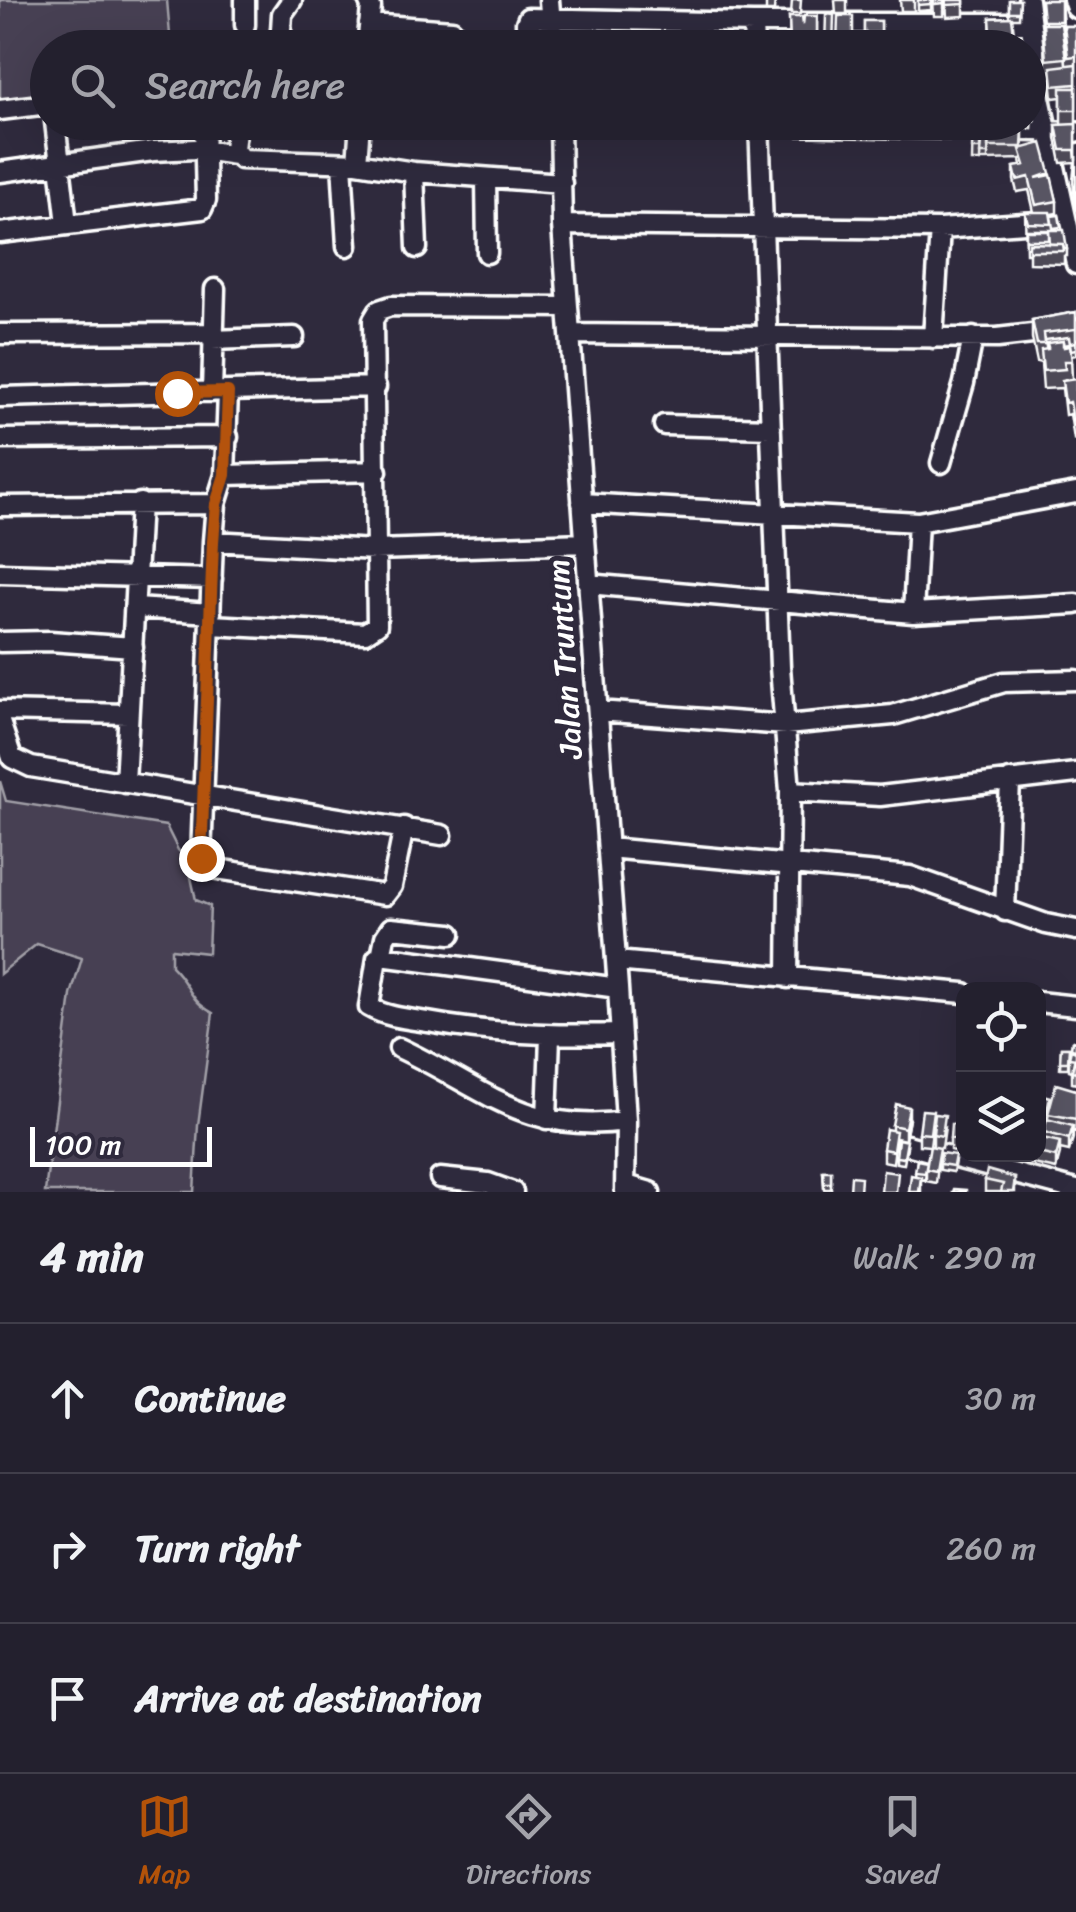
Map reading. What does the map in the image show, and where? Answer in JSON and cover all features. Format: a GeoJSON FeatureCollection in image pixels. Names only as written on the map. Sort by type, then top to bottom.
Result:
{"type":"FeatureCollection","features":[{"type":"Feature","properties":{"kind":"street"},"geometry":{"type":"LineString","coordinates":[[245,0],[245,25]]}},
{"type":"Feature","properties":{"kind":"street"},"geometry":{"type":"LineString","coordinates":[[276,30],[292,0]]}},
{"type":"Feature","properties":{"kind":"street"},"geometry":{"type":"LineString","coordinates":[[368,0],[368,30]]}},
{"type":"Feature","properties":{"kind":"street"},"geometry":{"type":"LineString","coordinates":[[1028,0],[1031,30]]}},
{"type":"Feature","properties":{"kind":"street"},"geometry":{"type":"LineString","coordinates":[[1072,0],[1076,8]]}},
{"type":"Feature","properties":{"kind":"street"},"geometry":{"type":"LineString","coordinates":[[526,30],[526,20],[549,9],[634,9],[753,23],[1030,22]]}},
{"type":"Feature","properties":{"kind":"street"},"geometry":{"type":"LineString","coordinates":[[753,23],[753,30]]}},
{"type":"Feature","properties":{"kind":"street"},"geometry":{"type":"LineString","coordinates":[[369,24],[452,30]]}},
{"type":"Feature","properties":{"kind":"street"},"geometry":{"type":"LineString","coordinates":[[0,110],[30,106]]}},
{"type":"Feature","properties":{"kind":"street"},"geometry":{"type":"LineString","coordinates":[[1046,126],[1076,264]]}},
{"type":"Feature","properties":{"kind":"street"},"geometry":{"type":"LineString","coordinates":[[1047,132],[1076,132]]}},
{"type":"Feature","properties":{"kind":"street"},"geometry":{"type":"LineString","coordinates":[[57,140],[67,224]]}},
{"type":"Feature","properties":{"kind":"street"},"geometry":{"type":"LineString","coordinates":[[0,233],[202,209],[206,200],[203,140]]}},
{"type":"Feature","properties":{"kind":"street"},"geometry":{"type":"LineString","coordinates":[[236,140],[236,156]]}},
{"type":"Feature","properties":{"kind":"street"},"geometry":{"type":"LineString","coordinates":[[347,246],[350,163],[356,140]]}},
{"type":"Feature","properties":{"kind":"street","name":"Jalan Truntum"},"geometry":{"type":"LineString","coordinates":[[561,140],[562,225],[618,988],[626,1188]]}},
{"type":"Feature","properties":{"kind":"street"},"geometry":{"type":"LineString","coordinates":[[759,140],[778,601],[790,791],[788,978]]}},
{"type":"Feature","properties":{"kind":"street"},"geometry":{"type":"LineString","coordinates":[[0,172],[153,151],[203,150],[252,160],[350,163],[562,184]]}},
{"type":"Feature","properties":{"kind":"street"},"geometry":{"type":"LineString","coordinates":[[414,172],[417,248]]}},
{"type":"Feature","properties":{"kind":"street"},"geometry":{"type":"LineString","coordinates":[[486,178],[488,252]]}},
{"type":"Feature","properties":{"kind":"street"},"geometry":{"type":"LineString","coordinates":[[562,225],[940,228],[1066,220]]}},
{"type":"Feature","properties":{"kind":"street"},"geometry":{"type":"LineString","coordinates":[[933,338],[940,228]]}},
{"type":"Feature","properties":{"kind":"street"},"geometry":{"type":"LineString","coordinates":[[215,288],[212,337],[228,438],[213,542],[199,852],[204,863],[217,869],[380,895],[390,890],[404,827]]}},
{"type":"Feature","properties":{"kind":"street"},"geometry":{"type":"LineString","coordinates":[[136,608],[211,619],[370,631],[378,620],[374,320],[404,310],[568,310]]}},
{"type":"Feature","properties":{"kind":"street"},"geometry":{"type":"LineString","coordinates":[[570,334],[997,338],[1076,330]]}},
{"type":"Feature","properties":{"kind":"street"},"geometry":{"type":"LineString","coordinates":[[0,334],[294,337]]}},
{"type":"Feature","properties":{"kind":"street"},"geometry":{"type":"LineString","coordinates":[[941,462],[973,338]]}},
{"type":"Feature","properties":{"kind":"street"},"geometry":{"type":"LineString","coordinates":[[0,397],[376,387]]}},
{"type":"Feature","properties":{"kind":"street"},"geometry":{"type":"LineString","coordinates":[[664,425],[771,428]]}},
{"type":"Feature","properties":{"kind":"street"},"geometry":{"type":"LineString","coordinates":[[0,439],[228,438]]}},
{"type":"Feature","properties":{"kind":"street"},"geometry":{"type":"LineString","coordinates":[[225,475],[376,471]]}},
{"type":"Feature","properties":{"kind":"street"},"geometry":{"type":"LineString","coordinates":[[582,504],[918,522],[1076,494]]}},
{"type":"Feature","properties":{"kind":"street"},"geometry":{"type":"LineString","coordinates":[[124,784],[140,502]]}},
{"type":"Feature","properties":{"kind":"street"},"geometry":{"type":"LineString","coordinates":[[0,506],[216,504]]}},
{"type":"Feature","properties":{"kind":"street"},"geometry":{"type":"LineString","coordinates":[[913,613],[918,522]]}},
{"type":"Feature","properties":{"kind":"street"},"geometry":{"type":"LineString","coordinates":[[213,542],[375,550],[585,543]]}},
{"type":"Feature","properties":{"kind":"street"},"geometry":{"type":"LineString","coordinates":[[0,573],[212,579]]}},
{"type":"Feature","properties":{"kind":"street"},"geometry":{"type":"LineString","coordinates":[[588,584],[913,613],[1076,604]]}},
{"type":"Feature","properties":{"kind":"street"},"geometry":{"type":"LineString","coordinates":[[0,642],[133,647]]}},
{"type":"Feature","properties":{"kind":"street"},"geometry":{"type":"LineString","coordinates":[[598,711],[786,724],[893,715],[1004,682],[1076,680]]}},
{"type":"Feature","properties":{"kind":"street"},"geometry":{"type":"LineString","coordinates":[[0,711],[128,714]]}},
{"type":"Feature","properties":{"kind":"street"},"geometry":{"type":"LineString","coordinates":[[0,722],[8,752],[22,765],[442,835]]}},
{"type":"Feature","properties":{"kind":"street"},"geometry":{"type":"LineString","coordinates":[[790,791],[880,796],[1076,773]]}},
{"type":"Feature","properties":{"kind":"street"},"geometry":{"type":"LineString","coordinates":[[1006,910],[1010,780]]}},
{"type":"Feature","properties":{"kind":"street"},"geometry":{"type":"LineString","coordinates":[[608,848],[910,876],[1076,930]]}},
{"type":"Feature","properties":{"kind":"street"},"geometry":{"type":"LineString","coordinates":[[450,934],[387,930],[381,956],[377,958],[370,1009],[463,1029],[550,1036],[620,1034]]}},
{"type":"Feature","properties":{"kind":"street"},"geometry":{"type":"LineString","coordinates":[[381,956],[618,988]]}},
{"type":"Feature","properties":{"kind":"street"},"geometry":{"type":"LineString","coordinates":[[616,961],[956,992]]}},
{"type":"Feature","properties":{"kind":"street"},"geometry":{"type":"LineString","coordinates":[[1046,1003],[1076,1006]]}},
{"type":"Feature","properties":{"kind":"street"},"geometry":{"type":"LineString","coordinates":[[548,1120],[550,1036]]}},
{"type":"Feature","properties":{"kind":"street"},"geometry":{"type":"LineString","coordinates":[[399,1048],[447,1070],[511,1110],[581,1125],[626,1121]]}},
{"type":"Feature","properties":{"kind":"street"},"geometry":{"type":"LineString","coordinates":[[907,1145],[1076,1190]]}},
{"type":"Feature","properties":{"kind":"street"},"geometry":{"type":"LineString","coordinates":[[440,1178],[488,1184],[513,1192]]}},
{"type":"Feature","properties":{"kind":"street"},"geometry":{"type":"LineString","coordinates":[[626,1188],[650,1192]]}},
{"type":"Feature","properties":{"kind":"shaded area"},"geometry":{"type":"Polygon","coordinates":[[[0,0],[167,0],[170,30],[30,30],[30,96],[0,98],[0,0]]]}},
{"type":"Feature","properties":{"kind":"shaded area"},"geometry":{"type":"Polygon","coordinates":[[[0,781],[6,801],[166,826],[187,859],[196,900],[210,906],[208,953],[171,949],[171,966],[198,1003],[213,1013],[198,1125],[194,1192],[45,1192],[71,995],[82,958],[37,944],[0,974],[0,781]]]}},
{"type":"Feature","properties":{"kind":"building"},"geometry":{"type":"Polygon","coordinates":[[[946,0],[964,0],[964,4],[947,5],[946,0]]]}},
{"type":"Feature","properties":{"kind":"building"},"geometry":{"type":"Polygon","coordinates":[[[1009,0],[1020,0],[1019,12],[1009,12],[1009,0]]]}},
{"type":"Feature","properties":{"kind":"building"},"geometry":{"type":"Polygon","coordinates":[[[1041,0],[1061,0],[1061,21],[1043,21],[1041,0]]]}},
{"type":"Feature","properties":{"kind":"building"},"geometry":{"type":"Polygon","coordinates":[[[826,14],[834,15],[834,30],[826,30],[826,14]]]}},
{"type":"Feature","properties":{"kind":"building"},"geometry":{"type":"Polygon","coordinates":[[[804,16],[817,16],[817,30],[790,30],[789,17],[802,17],[803,25],[804,16]]]}},
{"type":"Feature","properties":{"kind":"building"},"geometry":{"type":"Polygon","coordinates":[[[838,16],[853,16],[853,30],[838,30],[838,16]]]}},
{"type":"Feature","properties":{"kind":"building"},"geometry":{"type":"Polygon","coordinates":[[[1012,17],[1014,30],[991,30],[990,18],[1012,17]]]}},
{"type":"Feature","properties":{"kind":"building"},"geometry":{"type":"Polygon","coordinates":[[[864,21],[881,21],[881,30],[864,30],[864,21]]]}},
{"type":"Feature","properties":{"kind":"building"},"geometry":{"type":"Polygon","coordinates":[[[1043,24],[1061,24],[1066,58],[1046,60],[1043,24]]]}},
{"type":"Feature","properties":{"kind":"building"},"geometry":{"type":"Polygon","coordinates":[[[1064,26],[1076,26],[1076,56],[1068,57],[1064,26]]]}},
{"type":"Feature","properties":{"kind":"building"},"geometry":{"type":"Polygon","coordinates":[[[1076,64],[1076,84],[1053,86],[1051,67],[1076,64]]]}},
{"type":"Feature","properties":{"kind":"building"},"geometry":{"type":"Polygon","coordinates":[[[1061,88],[1076,88],[1076,110],[1061,110],[1061,88]]]}},
{"type":"Feature","properties":{"kind":"building"},"geometry":{"type":"Polygon","coordinates":[[[1076,124],[1076,160],[1075,150],[1061,150],[1056,125],[1076,124]]]}},
{"type":"Feature","properties":{"kind":"building"},"geometry":{"type":"Polygon","coordinates":[[[972,140],[980,140],[980,149],[972,149],[972,140]]]}},
{"type":"Feature","properties":{"kind":"building"},"geometry":{"type":"Polygon","coordinates":[[[981,140],[989,140],[988,154],[980,154],[981,140]]]}},
{"type":"Feature","properties":{"kind":"building"},"geometry":{"type":"Polygon","coordinates":[[[988,140],[1022,140],[1022,147],[988,147],[988,140]]]}},
{"type":"Feature","properties":{"kind":"building"},"geometry":{"type":"Polygon","coordinates":[[[1042,143],[1050,173],[1036,178],[1051,175],[1057,201],[1036,205],[1029,177],[1017,180],[1014,167],[1025,165],[1020,149],[1042,143]]]}},
{"type":"Feature","properties":{"kind":"building"},"geometry":{"type":"Polygon","coordinates":[[[1025,212],[1050,212],[1052,224],[1028,223],[1025,212]]]}},
{"type":"Feature","properties":{"kind":"building"},"geometry":{"type":"Polygon","coordinates":[[[1059,215],[1061,227],[1053,228],[1051,216],[1059,215]]]}},
{"type":"Feature","properties":{"kind":"building"},"geometry":{"type":"Polygon","coordinates":[[[1026,230],[1064,230],[1067,249],[1063,244],[1050,244],[1049,231],[1026,230]]]}},
{"type":"Feature","properties":{"kind":"building"},"geometry":{"type":"Polygon","coordinates":[[[1026,231],[1049,231],[1049,240],[1026,240],[1026,231]]]}},
{"type":"Feature","properties":{"kind":"building"},"geometry":{"type":"Polygon","coordinates":[[[1029,243],[1063,244],[1064,251],[1029,251],[1029,243]]]}},
{"type":"Feature","properties":{"kind":"building"},"geometry":{"type":"Polygon","coordinates":[[[1076,312],[1076,329],[1044,333],[1045,344],[1037,344],[1032,320],[1076,312]]]}},
{"type":"Feature","properties":{"kind":"building"},"geometry":{"type":"Polygon","coordinates":[[[1069,337],[1070,344],[1047,343],[1046,347],[1045,340],[1069,337]]]}},
{"type":"Feature","properties":{"kind":"building"},"geometry":{"type":"Polygon","coordinates":[[[1063,341],[1064,347],[1070,346],[1072,361],[1064,361],[1065,369],[1043,371],[1041,350],[1048,349],[1047,343],[1063,341]]]}},
{"type":"Feature","properties":{"kind":"building"},"geometry":{"type":"Polygon","coordinates":[[[1076,379],[1076,426],[1074,426],[1062,381],[1076,379]]]}},
{"type":"Feature","properties":{"kind":"building"},"geometry":{"type":"Polygon","coordinates":[[[1061,1047],[1069,1047],[1068,1062],[1060,1062],[1061,1047]]]}},
{"type":"Feature","properties":{"kind":"building"},"geometry":{"type":"Polygon","coordinates":[[[1056,1084],[1076,1090],[1076,1119],[1048,1114],[1056,1084]]]}},
{"type":"Feature","properties":{"kind":"building"},"geometry":{"type":"Polygon","coordinates":[[[896,1104],[909,1107],[905,1128],[892,1125],[896,1104]]]}},
{"type":"Feature","properties":{"kind":"building"},"geometry":{"type":"Polygon","coordinates":[[[922,1110],[933,1111],[930,1134],[919,1133],[922,1110]]]}},
{"type":"Feature","properties":{"kind":"building"},"geometry":{"type":"Polygon","coordinates":[[[935,1114],[945,1115],[942,1136],[933,1134],[935,1114]]]}},
{"type":"Feature","properties":{"kind":"building"},"geometry":{"type":"Polygon","coordinates":[[[1047,1119],[1073,1126],[1069,1139],[1046,1133],[1047,1119]]]}},
{"type":"Feature","properties":{"kind":"building"},"geometry":{"type":"Polygon","coordinates":[[[951,1124],[956,1124],[956,1139],[950,1138],[951,1124]]]}},
{"type":"Feature","properties":{"kind":"building"},"geometry":{"type":"Polygon","coordinates":[[[886,1129],[896,1131],[893,1151],[883,1149],[886,1129]]]}},
{"type":"Feature","properties":{"kind":"building"},"geometry":{"type":"Polygon","coordinates":[[[898,1139],[907,1141],[904,1158],[896,1157],[898,1139]]]}},
{"type":"Feature","properties":{"kind":"building"},"geometry":{"type":"Polygon","coordinates":[[[1046,1139],[1060,1142],[1056,1157],[1046,1155],[1046,1139]]]}},
{"type":"Feature","properties":{"kind":"building"},"geometry":{"type":"Polygon","coordinates":[[[930,1146],[940,1148],[936,1171],[926,1169],[930,1146]]]}},
{"type":"Feature","properties":{"kind":"building"},"geometry":{"type":"Polygon","coordinates":[[[941,1153],[955,1155],[953,1166],[940,1164],[941,1153]]]}},
{"type":"Feature","properties":{"kind":"building"},"geometry":{"type":"Polygon","coordinates":[[[917,1160],[927,1162],[925,1173],[915,1172],[917,1160]]]}},
{"type":"Feature","properties":{"kind":"building"},"geometry":{"type":"Polygon","coordinates":[[[987,1170],[1015,1178],[1013,1192],[1001,1192],[1003,1184],[985,1180],[987,1170]]]}},
{"type":"Feature","properties":{"kind":"building"},"geometry":{"type":"Polygon","coordinates":[[[823,1171],[831,1171],[831,1183],[824,1183],[823,1171]]]}},
{"type":"Feature","properties":{"kind":"building"},"geometry":{"type":"Polygon","coordinates":[[[883,1171],[898,1173],[896,1192],[881,1192],[883,1171]]]}},
{"type":"Feature","properties":{"kind":"building"},"geometry":{"type":"Polygon","coordinates":[[[911,1175],[921,1177],[919,1192],[909,1192],[911,1175]]]}},
{"type":"Feature","properties":{"kind":"building"},"geometry":{"type":"Polygon","coordinates":[[[851,1176],[861,1177],[860,1192],[850,1192],[851,1176]]]}},
{"type":"Feature","properties":{"kind":"route"},"geometry":{"type":"LineString","coordinates":[[177,393],[228,392],[225,475],[216,504],[213,542],[201,858]]}}]}
